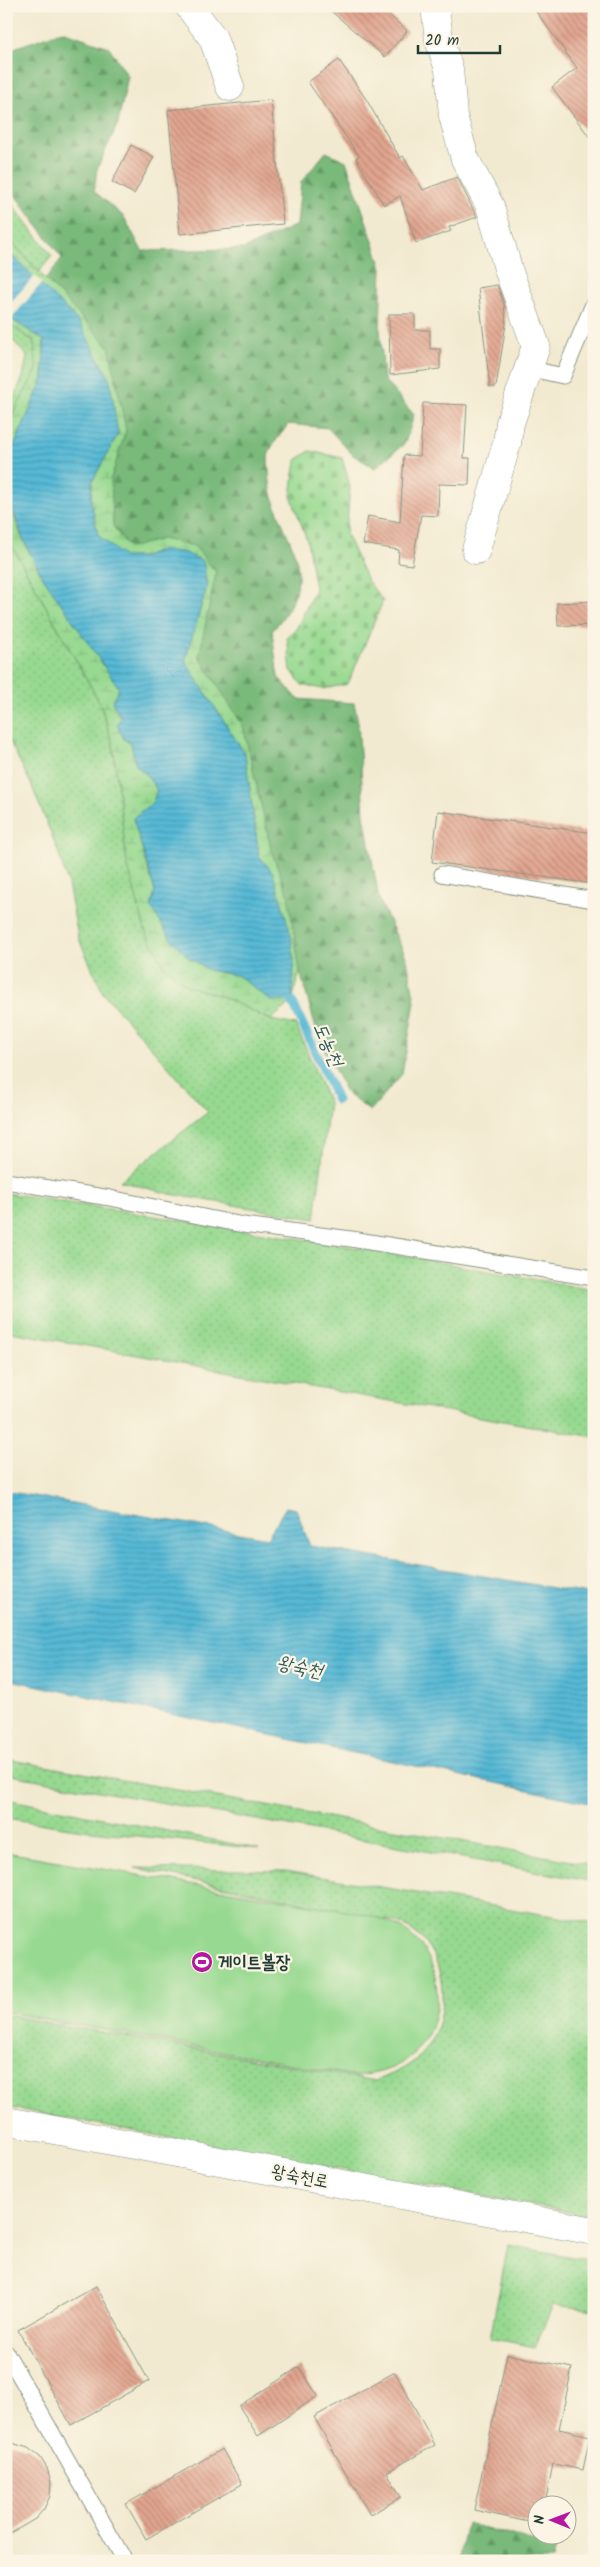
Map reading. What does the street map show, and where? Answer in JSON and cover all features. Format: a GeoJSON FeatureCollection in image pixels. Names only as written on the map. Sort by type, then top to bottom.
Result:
{"type":"FeatureCollection","features":[{"type":"Feature","properties":{"kind":"street"},"geometry":{"type":"LineString","coordinates":[[189,6],[213,38],[230,87]]}},
{"type":"Feature","properties":{"kind":"street"},"geometry":{"type":"LineString","coordinates":[[435,6],[439,40],[449,69],[453,116],[465,159],[490,206],[508,272],[536,346],[527,368],[476,550]]}},
{"type":"Feature","properties":{"kind":"street","name":"왕숙천로"},"geometry":{"type":"LineString","coordinates":[[6,2121],[594,2231]]}},
{"type":"Feature","properties":{"kind":"lane"},"geometry":{"type":"LineString","coordinates":[[527,368],[563,376],[594,302]]}},
{"type":"Feature","properties":{"kind":"lane"},"geometry":{"type":"LineString","coordinates":[[442,874],[594,900]]}},
{"type":"Feature","properties":{"kind":"lane"},"geometry":{"type":"LineString","coordinates":[[6,1181],[110,1198],[244,1225],[351,1239],[594,1278]]}},
{"type":"Feature","properties":{"kind":"lane"},"geometry":{"type":"LineString","coordinates":[[6,2352],[125,2561]]}},
{"type":"Feature","properties":{"kind":"green space"},"geometry":{"type":"Polygon","coordinates":[[[62,31],[109,47],[128,76],[118,123],[97,169],[94,191],[124,217],[142,251],[243,249],[297,225],[301,182],[326,152],[346,161],[382,268],[380,329],[384,380],[414,415],[405,443],[375,468],[353,455],[328,428],[288,424],[269,453],[268,460],[272,495],[294,551],[298,569],[297,587],[289,608],[272,631],[278,677],[298,699],[354,703],[358,722],[364,815],[379,899],[407,959],[415,1002],[402,1074],[370,1111],[347,1094],[319,1039],[300,972],[288,895],[272,853],[243,726],[199,656],[216,572],[162,539],[129,548],[113,526],[111,478],[126,430],[109,347],[46,279],[62,258],[6,183],[6,51],[62,31]]]}},
{"type":"Feature","properties":{"kind":"green space"},"geometry":{"type":"Polygon","coordinates":[[[6,196],[52,256],[39,272],[14,245],[6,229],[6,196]]]}},
{"type":"Feature","properties":{"kind":"green space"},"geometry":{"type":"Polygon","coordinates":[[[6,229],[14,245],[109,347],[126,430],[111,478],[113,526],[129,548],[162,539],[194,546],[216,572],[199,656],[243,726],[272,853],[288,895],[300,972],[292,1001],[271,1020],[221,996],[188,986],[164,966],[145,930],[127,863],[113,745],[100,703],[6,535],[6,491],[19,530],[34,561],[119,688],[113,707],[121,718],[124,739],[131,744],[136,765],[146,774],[157,790],[153,802],[133,818],[155,892],[208,970],[239,976],[271,1001],[273,873],[259,856],[245,754],[185,661],[207,586],[161,550],[144,557],[124,557],[98,535],[91,501],[92,482],[118,434],[79,322],[6,249],[6,229]]]}},
{"type":"Feature","properties":{"kind":"green space"},"geometry":{"type":"Polygon","coordinates":[[[6,316],[44,340],[43,379],[6,465],[6,427],[37,370],[34,341],[6,323],[6,316]]]}},
{"type":"Feature","properties":{"kind":"green space"},"geometry":{"type":"Polygon","coordinates":[[[7,323],[34,341],[37,370],[6,427],[6,416],[23,377],[27,356],[6,333],[7,323]]]}},
{"type":"Feature","properties":{"kind":"green space"},"geometry":{"type":"Polygon","coordinates":[[[310,451],[342,458],[350,486],[346,534],[367,580],[383,601],[348,684],[323,689],[302,685],[291,670],[287,636],[297,628],[315,589],[307,540],[291,496],[296,460],[310,451]]]}},
{"type":"Feature","properties":{"kind":"green space"},"geometry":{"type":"Polygon","coordinates":[[[6,535],[100,703],[113,745],[127,863],[188,986],[221,996],[271,1020],[296,1025],[329,1103],[315,1219],[170,1194],[120,1181],[208,1112],[103,993],[78,937],[68,884],[58,851],[31,784],[6,734],[6,535]]]}},
{"type":"Feature","properties":{"kind":"green space"},"geometry":{"type":"Polygon","coordinates":[[[6,1193],[372,1250],[594,1290],[594,1437],[6,1331],[6,1193]]]}},
{"type":"Feature","properties":{"kind":"green space"},"geometry":{"type":"Polygon","coordinates":[[[6,1759],[594,1865],[594,1882],[6,1774],[6,1759]]]}},
{"type":"Feature","properties":{"kind":"green space"},"geometry":{"type":"Polygon","coordinates":[[[6,1799],[259,1849],[82,1830],[6,1818],[6,1799]]]}},
{"type":"Feature","properties":{"kind":"green space","name":"게이트볼장"},"geometry":{"type":"Polygon","coordinates":[[[6,1852],[363,1914],[392,1923],[417,1941],[427,1954],[433,1970],[437,2003],[428,2035],[418,2048],[400,2064],[382,2071],[356,2076],[6,2012],[6,1852]]]}},
{"type":"Feature","properties":{"kind":"green space"},"geometry":{"type":"Polygon","coordinates":[[[135,1868],[286,1871],[594,1923],[594,2217],[6,2107],[6,2015],[376,2081],[410,2064],[423,2052],[433,2037],[439,2020],[442,2002],[441,1983],[437,1966],[430,1950],[419,1936],[408,1928],[396,1922],[135,1868]]]}},
{"type":"Feature","properties":{"kind":"green space"},"geometry":{"type":"Polygon","coordinates":[[[508,2245],[594,2261],[594,2310],[553,2305],[535,2347],[490,2338],[508,2245]]]}},
{"type":"Feature","properties":{"kind":"green space"},"geometry":{"type":"Polygon","coordinates":[[[467,2523],[528,2540],[528,2544],[541,2544],[555,2548],[552,2561],[459,2561],[467,2523]]]}},
{"type":"Feature","properties":{"kind":"water"},"geometry":{"type":"Polygon","coordinates":[[[6,249],[79,322],[110,380],[118,434],[92,482],[91,501],[98,535],[124,557],[144,557],[161,550],[183,552],[203,561],[207,586],[185,661],[245,754],[259,856],[273,873],[291,935],[294,963],[292,1001],[271,1001],[239,976],[208,970],[188,957],[170,938],[151,907],[155,891],[133,818],[153,802],[157,790],[146,774],[136,765],[131,744],[124,739],[117,725],[121,717],[112,702],[119,688],[42,576],[24,541],[6,491],[6,465],[43,379],[44,340],[6,316],[6,249]]]}},
{"type":"Feature","properties":{"kind":"water","name":"왕숙천"},"geometry":{"type":"Polygon","coordinates":[[[6,1491],[267,1538],[286,1507],[296,1509],[310,1546],[594,1595],[594,1804],[6,1679],[6,1491]]]}},
{"type":"Feature","properties":{"kind":"pier"},"geometry":{"type":"Polygon","coordinates":[[[35,276],[42,283],[9,321],[6,319],[6,307],[35,276]]]}},
{"type":"Feature","properties":{"kind":"building"},"geometry":{"type":"Polygon","coordinates":[[[325,6],[379,6],[407,31],[385,57],[325,6]]]}},
{"type":"Feature","properties":{"kind":"building"},"geometry":{"type":"Polygon","coordinates":[[[532,6],[594,6],[594,143],[552,87],[577,68],[532,6]]]}},
{"type":"Feature","properties":{"kind":"building"},"geometry":{"type":"Polygon","coordinates":[[[339,60],[366,99],[400,158],[403,156],[423,190],[457,177],[477,217],[449,227],[451,231],[416,243],[400,196],[384,205],[356,158],[359,156],[308,82],[339,60]]]}},
{"type":"Feature","properties":{"kind":"building"},"geometry":{"type":"Polygon","coordinates":[[[271,100],[283,224],[180,234],[168,110],[271,100]]]}},
{"type":"Feature","properties":{"kind":"building"},"geometry":{"type":"Polygon","coordinates":[[[131,145],[154,157],[134,194],[112,182],[131,145]]]}},
{"type":"Feature","properties":{"kind":"building"},"geometry":{"type":"Polygon","coordinates":[[[497,285],[504,304],[506,324],[496,387],[490,387],[478,288],[497,285]]]}},
{"type":"Feature","properties":{"kind":"building"},"geometry":{"type":"Polygon","coordinates":[[[389,314],[415,314],[415,330],[430,330],[430,349],[440,349],[440,369],[390,375],[389,314]]]}},
{"type":"Feature","properties":{"kind":"building"},"geometry":{"type":"Polygon","coordinates":[[[423,403],[467,405],[464,458],[470,458],[469,485],[439,484],[438,516],[421,515],[412,565],[398,563],[399,550],[363,544],[368,516],[400,522],[404,455],[420,456],[423,403]]]}},
{"type":"Feature","properties":{"kind":"building"},"geometry":{"type":"Polygon","coordinates":[[[594,601],[594,625],[558,626],[557,603],[594,601]]]}},
{"type":"Feature","properties":{"kind":"building"},"geometry":{"type":"Polygon","coordinates":[[[438,811],[594,833],[594,884],[432,862],[438,811]]]}},
{"type":"Feature","properties":{"kind":"building"},"geometry":{"type":"Polygon","coordinates":[[[96,2286],[149,2381],[71,2425],[18,2330],[96,2286]]]}},
{"type":"Feature","properties":{"kind":"building"},"geometry":{"type":"Polygon","coordinates":[[[507,2354],[572,2368],[559,2429],[590,2436],[583,2470],[553,2464],[547,2494],[528,2494],[528,2522],[474,2510],[507,2354]]]}},
{"type":"Feature","properties":{"kind":"building"},"geometry":{"type":"Polygon","coordinates":[[[299,2367],[318,2396],[258,2436],[239,2406],[299,2367]]]}},
{"type":"Feature","properties":{"kind":"building"},"geometry":{"type":"Polygon","coordinates":[[[395,2372],[435,2445],[387,2472],[401,2497],[370,2515],[314,2417],[395,2372]]]}},
{"type":"Feature","properties":{"kind":"building"},"geometry":{"type":"Polygon","coordinates":[[[6,2441],[28,2448],[40,2457],[47,2468],[51,2482],[50,2496],[44,2509],[35,2519],[6,2536],[6,2441]]]}},
{"type":"Feature","properties":{"kind":"building"},"geometry":{"type":"Polygon","coordinates":[[[222,2449],[242,2484],[146,2539],[126,2504],[222,2449]]]}},
{"type":"Feature","properties":{"kind":"waterway","name":"도농천"},"geometry":{"type":"LineString","coordinates":[[292,1001],[337,1100]]}},
{"type":"Feature","properties":{"kind":"place","name":"게이트볼장"},"geometry":{"type":"Point","coordinates":[202,1962]}}]}
